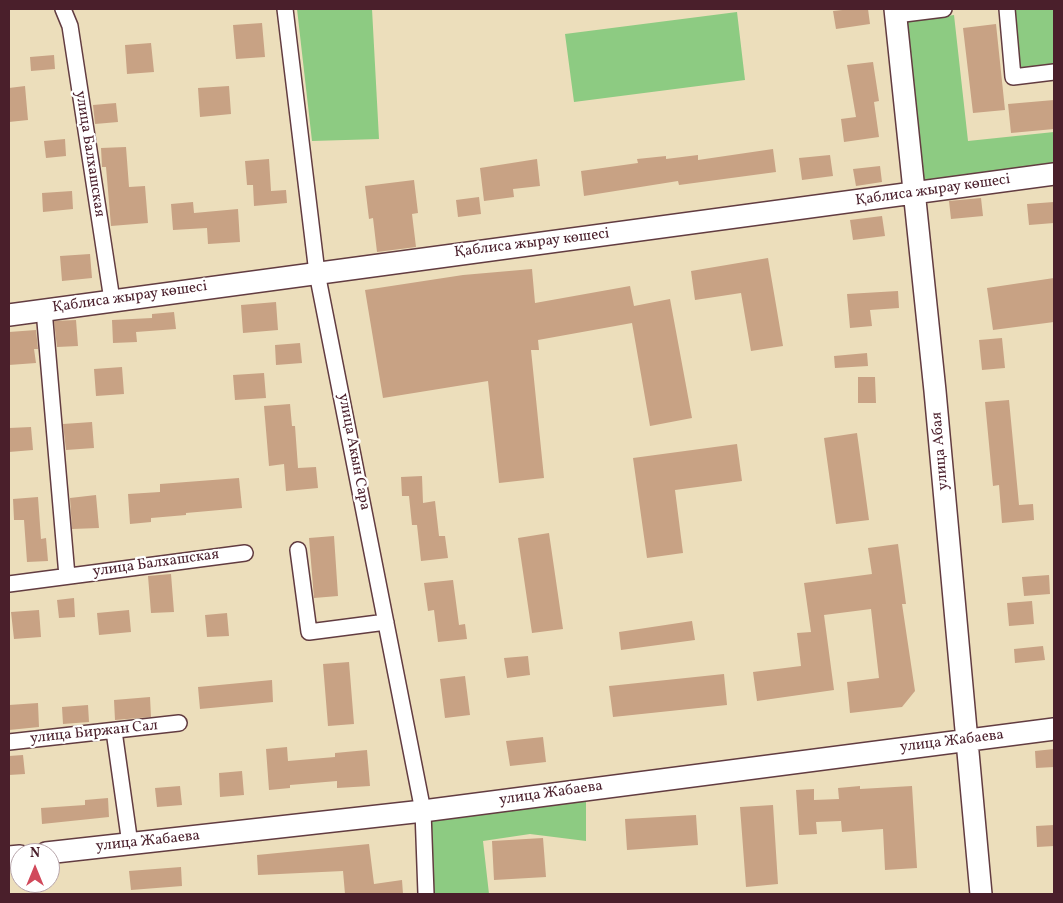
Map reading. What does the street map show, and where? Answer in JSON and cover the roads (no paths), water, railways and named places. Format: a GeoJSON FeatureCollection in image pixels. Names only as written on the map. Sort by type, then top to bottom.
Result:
{"type":"FeatureCollection","features":[{"type":"Feature","properties":{"kind":"street","name":"улица Балхашская"},"geometry":{"type":"LineString","coordinates":[[63,9],[70,26],[112,300]]}},
{"type":"Feature","properties":{"kind":"street","name":"улица Акын Сара"},"geometry":{"type":"LineString","coordinates":[[285,9],[318,273],[423,811],[426,894]]}},
{"type":"Feature","properties":{"kind":"street"},"geometry":{"type":"LineString","coordinates":[[895,12],[944,9]]}},
{"type":"Feature","properties":{"kind":"street"},"geometry":{"type":"LineString","coordinates":[[1007,9],[1013,77],[1054,72]]}},
{"type":"Feature","properties":{"kind":"street","name":"улица Абая"},"geometry":{"type":"LineString","coordinates":[[895,12],[916,194],[981,894]]}},
{"type":"Feature","properties":{"kind":"street","name":"Қаблиса жырау көшесі"},"geometry":{"type":"LineString","coordinates":[[9,315],[1054,174]]}},
{"type":"Feature","properties":{"kind":"street"},"geometry":{"type":"LineString","coordinates":[[44,310],[67,576]]}},
{"type":"Feature","properties":{"kind":"street"},"geometry":{"type":"LineString","coordinates":[[298,550],[309,632],[386,622]]}},
{"type":"Feature","properties":{"kind":"street","name":"улица Балхашская"},"geometry":{"type":"LineString","coordinates":[[9,584],[245,553]]}},
{"type":"Feature","properties":{"kind":"street","name":"улица Биржан Сал"},"geometry":{"type":"LineString","coordinates":[[9,742],[179,723]]}},
{"type":"Feature","properties":{"kind":"street","name":"улица Жабаева"},"geometry":{"type":"LineString","coordinates":[[60,852],[423,811],[1054,729]]}},
{"type":"Feature","properties":{"kind":"street"},"geometry":{"type":"LineString","coordinates":[[114,731],[130,844]]}}]}
